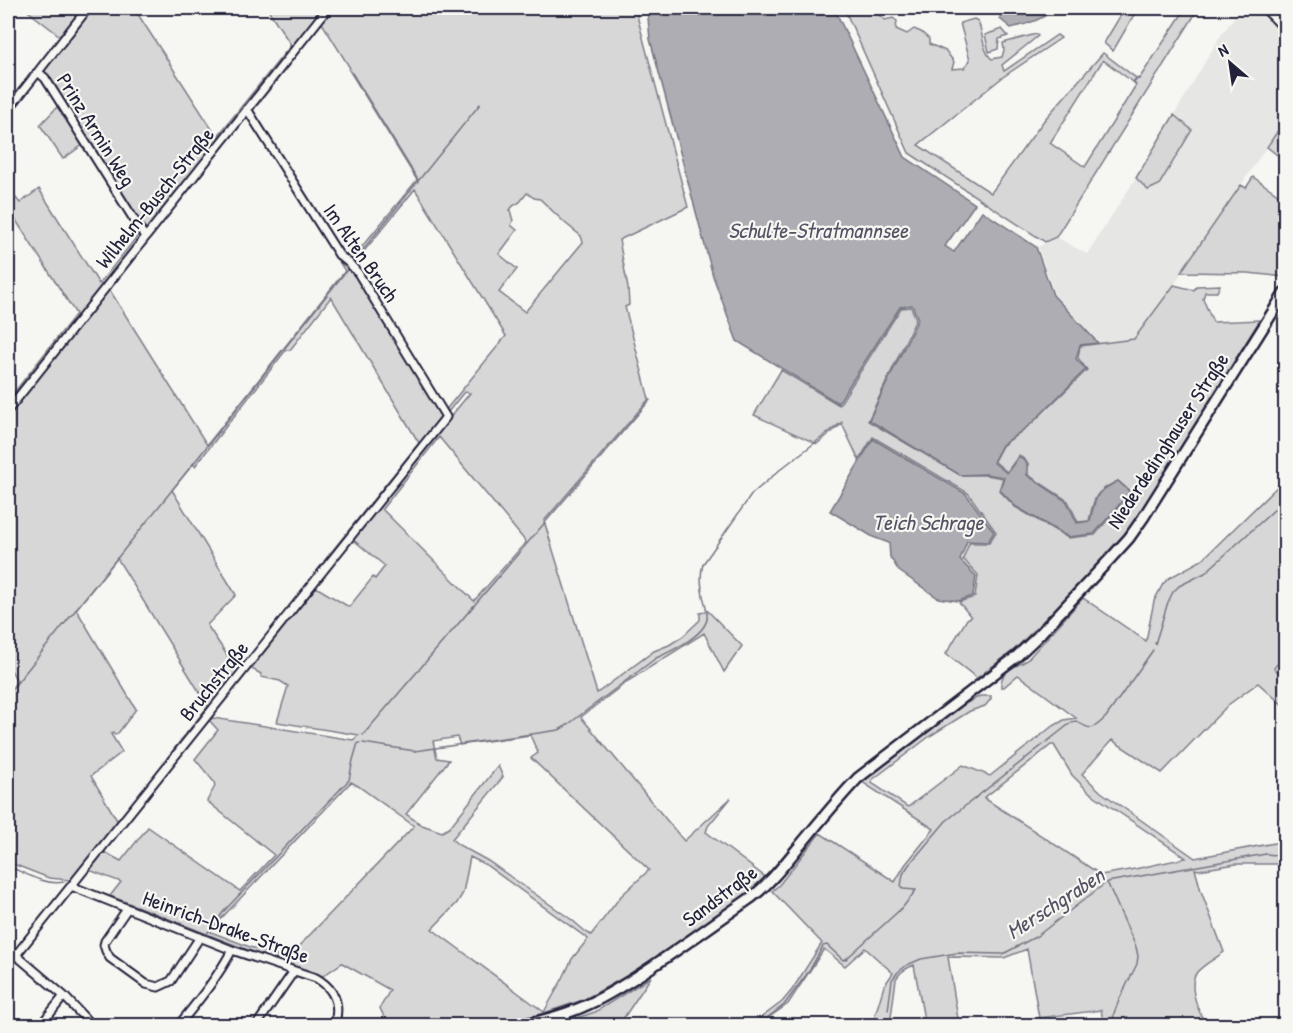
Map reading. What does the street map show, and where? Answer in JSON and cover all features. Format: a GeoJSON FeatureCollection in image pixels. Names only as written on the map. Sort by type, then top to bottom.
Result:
{"type":"FeatureCollection","features":[{"type":"Feature","properties":{"kind":"main road","name":"Niederdedinghauser Straße"},"geometry":{"type":"LineString","coordinates":[[935,720],[1029,645],[1129,538],[1286,291]]}},
{"type":"Feature","properties":{"kind":"main road","name":"Sandstraße"},"geometry":{"type":"LineString","coordinates":[[518,1026],[568,1013],[590,1004],[666,957],[752,897],[775,875],[858,778],[935,720]]}},
{"type":"Feature","properties":{"kind":"street"},"geometry":{"type":"LineString","coordinates":[[8,110],[88,8]]}},
{"type":"Feature","properties":{"kind":"street","name":"Wilhelm-Busch-Straße"},"geometry":{"type":"LineString","coordinates":[[8,410],[328,8]]}},
{"type":"Feature","properties":{"kind":"street"},"geometry":{"type":"LineString","coordinates":[[1264,8],[1286,30]]}},
{"type":"Feature","properties":{"kind":"street","name":"Prinz Armin Weg"},"geometry":{"type":"LineString","coordinates":[[38,72],[45,78],[145,237]]}},
{"type":"Feature","properties":{"kind":"street","name":"Im Alten Bruch"},"geometry":{"type":"LineString","coordinates":[[247,109],[339,255],[351,264],[446,417]]}},
{"type":"Feature","properties":{"kind":"street","name":"Bruchstraße"},"geometry":{"type":"LineString","coordinates":[[8,965],[446,417]]}},
{"type":"Feature","properties":{"kind":"street","name":"Heinrich-Drake-Straße"},"geometry":{"type":"LineString","coordinates":[[71,886],[232,950],[316,978],[332,991],[337,1008],[337,1017],[333,1026]]}},
{"type":"Feature","properties":{"kind":"street"},"geometry":{"type":"LineString","coordinates":[[127,909],[104,945],[110,958],[146,984],[159,987],[171,981],[200,937]]}},
{"type":"Feature","properties":{"kind":"street"},"geometry":{"type":"LineString","coordinates":[[178,1026],[206,990],[232,950]]}},
{"type":"Feature","properties":{"kind":"street"},"geometry":{"type":"LineString","coordinates":[[16,955],[64,996],[92,1026]]}},
{"type":"Feature","properties":{"kind":"street"},"geometry":{"type":"LineString","coordinates":[[256,1026],[294,971]]}},
{"type":"Feature","properties":{"kind":"street"},"geometry":{"type":"LineString","coordinates":[[40,1026],[64,996]]}},
{"type":"Feature","properties":{"kind":"shaded area"},"geometry":{"type":"Polygon","coordinates":[[[24,8],[82,8],[60,36],[24,8]]]}},
{"type":"Feature","properties":{"kind":"shaded area"},"geometry":{"type":"Polygon","coordinates":[[[91,8],[134,8],[217,137],[291,45],[267,8],[635,8],[688,207],[619,240],[628,288],[629,305],[625,307],[649,399],[544,521],[597,693],[654,651],[682,637],[700,620],[700,613],[708,611],[742,646],[724,672],[704,633],[628,681],[581,717],[684,841],[731,798],[708,826],[706,832],[768,879],[694,933],[632,973],[583,1000],[538,1015],[474,1025],[388,1026],[380,1008],[390,990],[342,963],[323,976],[248,951],[110,896],[121,882],[89,870],[104,852],[121,861],[148,827],[240,891],[274,855],[207,801],[215,786],[214,782],[195,759],[218,730],[209,720],[213,718],[353,740],[359,735],[277,722],[288,686],[280,681],[261,677],[261,674],[250,668],[316,587],[349,607],[385,566],[351,538],[409,467],[407,464],[327,563],[324,561],[419,443],[331,297],[290,350],[286,350],[195,466],[193,464],[172,490],[236,595],[207,625],[239,673],[169,760],[167,758],[208,706],[117,558],[76,609],[136,709],[119,732],[115,735],[111,734],[122,752],[91,776],[118,822],[70,880],[49,878],[8,862],[8,694],[17,681],[8,665],[8,415],[85,318],[83,316],[245,113],[248,113],[338,256],[356,273],[442,416],[439,423],[442,427],[470,393],[464,392],[448,412],[444,412],[506,336],[415,189],[360,256],[357,268],[350,261],[417,180],[322,23],[251,113],[251,107],[295,50],[294,48],[146,234],[42,69],[91,8]],[[247,117],[109,289],[207,445],[345,271],[247,117]],[[527,193],[510,210],[513,221],[511,225],[517,230],[499,254],[517,269],[499,292],[525,312],[583,242],[581,236],[540,199],[527,193]],[[439,437],[382,509],[474,601],[526,542],[439,437]],[[530,735],[460,745],[457,737],[433,741],[437,758],[449,760],[406,814],[422,825],[442,832],[449,828],[498,766],[503,777],[452,839],[488,861],[591,935],[621,896],[649,870],[531,758],[538,753],[530,735]],[[351,782],[214,926],[211,932],[289,960],[303,942],[414,826],[351,782]],[[470,857],[463,893],[457,903],[432,929],[544,1012],[572,959],[588,939],[486,865],[470,857]]]}},
{"type":"Feature","properties":{"kind":"shaded area"},"geometry":{"type":"Polygon","coordinates":[[[844,8],[877,8],[879,15],[885,20],[893,18],[897,21],[896,29],[907,34],[914,29],[921,32],[929,39],[929,44],[946,51],[954,62],[952,69],[964,68],[970,60],[960,23],[974,19],[980,25],[984,46],[992,59],[1002,57],[1003,43],[1036,34],[1038,36],[1002,65],[1004,71],[1057,35],[1061,38],[1003,77],[918,145],[991,193],[1045,119],[1103,53],[1136,78],[1133,82],[1103,60],[1050,143],[1085,167],[1136,85],[1134,83],[1139,79],[1186,8],[1199,8],[1056,237],[1045,242],[909,153],[844,8]]]}},
{"type":"Feature","properties":{"kind":"shaded area"},"geometry":{"type":"Polygon","coordinates":[[[1125,8],[1138,8],[1113,51],[1104,43],[1125,8]]]}},
{"type":"Feature","properties":{"kind":"shaded area"},"geometry":{"type":"Polygon","coordinates":[[[1241,8],[1259,8],[1285,35],[1285,120],[1174,285],[1134,339],[1100,343],[1055,295],[1038,247],[1056,237],[1087,254],[1136,178],[1148,190],[1192,131],[1174,115],[1219,38],[1241,8]]]}},
{"type":"Feature","properties":{"kind":"shaded area"},"geometry":{"type":"Polygon","coordinates":[[[1002,29],[1008,36],[999,39],[998,49],[989,52],[985,35],[1002,29]]]}},
{"type":"Feature","properties":{"kind":"shaded area"},"geometry":{"type":"Polygon","coordinates":[[[60,104],[84,144],[63,159],[40,125],[60,104]]]}},
{"type":"Feature","properties":{"kind":"shaded area"},"geometry":{"type":"Polygon","coordinates":[[[1174,115],[1192,130],[1159,185],[1148,190],[1136,178],[1174,115]]]}},
{"type":"Feature","properties":{"kind":"shaded area"},"geometry":{"type":"Polygon","coordinates":[[[1285,120],[1285,161],[1267,147],[1285,120]]]}},
{"type":"Feature","properties":{"kind":"shaded area"},"geometry":{"type":"Polygon","coordinates":[[[1253,177],[1285,199],[1285,277],[1248,273],[1181,272],[1241,185],[1246,188],[1253,177]]]}},
{"type":"Feature","properties":{"kind":"shaded area"},"geometry":{"type":"Polygon","coordinates":[[[39,189],[99,284],[139,234],[142,239],[8,407],[8,400],[76,314],[8,208],[8,203],[15,197],[20,203],[39,189]]]}},
{"type":"Feature","properties":{"kind":"shaded area"},"geometry":{"type":"Polygon","coordinates":[[[1174,285],[1194,290],[1197,286],[1220,285],[1217,292],[1205,292],[1203,299],[1213,322],[1260,320],[1134,523],[1115,549],[1015,649],[977,678],[946,654],[967,619],[971,617],[959,602],[975,597],[978,575],[963,559],[969,543],[989,543],[996,532],[968,493],[873,437],[859,460],[842,424],[817,444],[754,415],[781,370],[839,405],[901,308],[911,307],[916,319],[868,421],[960,475],[986,475],[1003,478],[999,490],[1015,507],[1068,538],[1095,535],[1131,492],[1118,481],[1104,488],[1097,496],[1089,521],[1078,522],[1068,501],[1028,475],[1028,463],[1019,455],[1007,472],[994,461],[1002,446],[1031,424],[1087,370],[1078,358],[1080,346],[1134,339],[1174,285]]]}},
{"type":"Feature","properties":{"kind":"shaded area"},"geometry":{"type":"Polygon","coordinates":[[[1285,479],[1285,655],[1274,668],[1285,679],[1285,707],[1258,683],[1228,705],[1162,773],[1112,740],[1082,774],[1101,792],[1195,858],[1285,841],[1285,864],[1236,864],[1195,869],[1224,952],[1200,969],[1194,978],[1195,999],[1206,1025],[1104,1025],[1101,1010],[1039,1018],[1027,949],[1004,958],[948,957],[959,1025],[925,1025],[914,965],[899,974],[896,979],[890,1025],[872,1025],[884,986],[893,973],[865,948],[845,966],[824,949],[788,1004],[758,1025],[750,1026],[782,1002],[822,943],[772,891],[820,833],[895,882],[905,865],[934,829],[862,782],[880,766],[965,704],[980,696],[991,696],[991,699],[985,706],[970,711],[930,736],[872,780],[872,783],[908,807],[963,765],[990,776],[1050,728],[1064,720],[1076,718],[1018,675],[1001,687],[1001,681],[1006,673],[1027,660],[1083,598],[1146,641],[1154,601],[1163,584],[1169,578],[1202,560],[1285,479]],[[1051,745],[984,798],[1101,875],[1186,858],[1089,792],[1072,775],[1054,745],[1051,745]]]}},
{"type":"Feature","properties":{"kind":"shaded area"},"geometry":{"type":"Polygon","coordinates":[[[651,977],[619,1025],[556,1025],[595,1012],[651,977]]]}},
{"type":"Feature","properties":{"kind":"water","name":"Schulte-Stratmannsee"},"geometry":{"type":"Polygon","coordinates":[[[650,8],[834,8],[905,157],[975,204],[945,246],[954,252],[982,211],[1036,247],[1053,295],[1098,343],[1080,345],[1076,359],[1086,369],[1031,424],[1002,445],[993,462],[1007,473],[1019,456],[1027,463],[1027,475],[1067,502],[1077,523],[1090,521],[1097,496],[1118,481],[1130,492],[1094,534],[1068,537],[1015,506],[1000,490],[1004,477],[986,474],[960,475],[869,420],[918,319],[912,305],[900,307],[838,403],[737,341],[713,276],[650,39],[648,18],[650,8]]]}},
{"type":"Feature","properties":{"kind":"water"},"geometry":{"type":"Polygon","coordinates":[[[1001,8],[1054,8],[1040,19],[1011,28],[1000,19],[1001,8]]]}},
{"type":"Feature","properties":{"kind":"water","name":"Teich Schrage"},"geometry":{"type":"Polygon","coordinates":[[[873,439],[966,494],[994,532],[988,542],[967,541],[960,560],[976,576],[973,596],[958,601],[938,598],[899,571],[890,557],[889,543],[873,537],[830,511],[873,439]]]}},
{"type":"Feature","properties":{"kind":"waterway"},"geometry":{"type":"LineString","coordinates":[[237,116],[324,8]]}},
{"type":"Feature","properties":{"kind":"waterway"},"geometry":{"type":"LineString","coordinates":[[352,73],[418,180]]}},
{"type":"Feature","properties":{"kind":"waterway"},"geometry":{"type":"LineString","coordinates":[[353,262],[480,104]]}},
{"type":"Feature","properties":{"kind":"waterway"},"geometry":{"type":"LineString","coordinates":[[145,231],[233,121]]}},
{"type":"Feature","properties":{"kind":"waterway"},"geometry":{"type":"LineString","coordinates":[[21,387],[140,237]]}},
{"type":"Feature","properties":{"kind":"waterway"},"geometry":{"type":"LineString","coordinates":[[8,694],[350,266]]}},
{"type":"Feature","properties":{"kind":"waterway"},"geometry":{"type":"LineString","coordinates":[[363,735],[650,400]]}},
{"type":"Feature","properties":{"kind":"waterway"},"geometry":{"type":"LineString","coordinates":[[363,743],[415,751],[559,730],[566,726],[656,658],[686,643],[700,631],[707,619],[701,584],[703,564],[752,494],[842,422]]}},
{"type":"Feature","properties":{"kind":"waterway"},"geometry":{"type":"LineString","coordinates":[[1155,644],[1173,592],[1179,586],[1205,573],[1286,499]]}},
{"type":"Feature","properties":{"kind":"waterway"},"geometry":{"type":"LineString","coordinates":[[756,1026],[784,1005],[809,971],[823,946],[827,945],[843,960],[846,959],[903,907],[916,890],[903,889],[901,886],[903,874],[946,821],[1072,722],[1076,721],[1089,728],[1098,725],[1153,650]]}},
{"type":"Feature","properties":{"kind":"waterway"},"geometry":{"type":"LineString","coordinates":[[169,758],[237,673]]}},
{"type":"Feature","properties":{"kind":"waterway"},"geometry":{"type":"LineString","coordinates":[[206,935],[224,911],[349,780],[358,743],[360,743]]}},
{"type":"Feature","properties":{"kind":"waterway","name":"Merschgraben"},"geometry":{"type":"LineString","coordinates":[[888,1010],[892,980],[907,965],[921,959],[957,953],[1003,954],[1037,936],[1107,882],[1266,854],[1286,856]]}},
{"type":"Feature","properties":{"kind":"waterway"},"geometry":{"type":"LineString","coordinates":[[8,866],[42,881],[64,882]]}},
{"type":"Feature","properties":{"kind":"waterway"},"geometry":{"type":"LineString","coordinates":[[1107,882],[1138,956],[1137,964],[1114,1013],[1112,1026]]}},
{"type":"Feature","properties":{"kind":"waterway"},"geometry":{"type":"LineString","coordinates":[[84,887],[287,964]]}}]}
